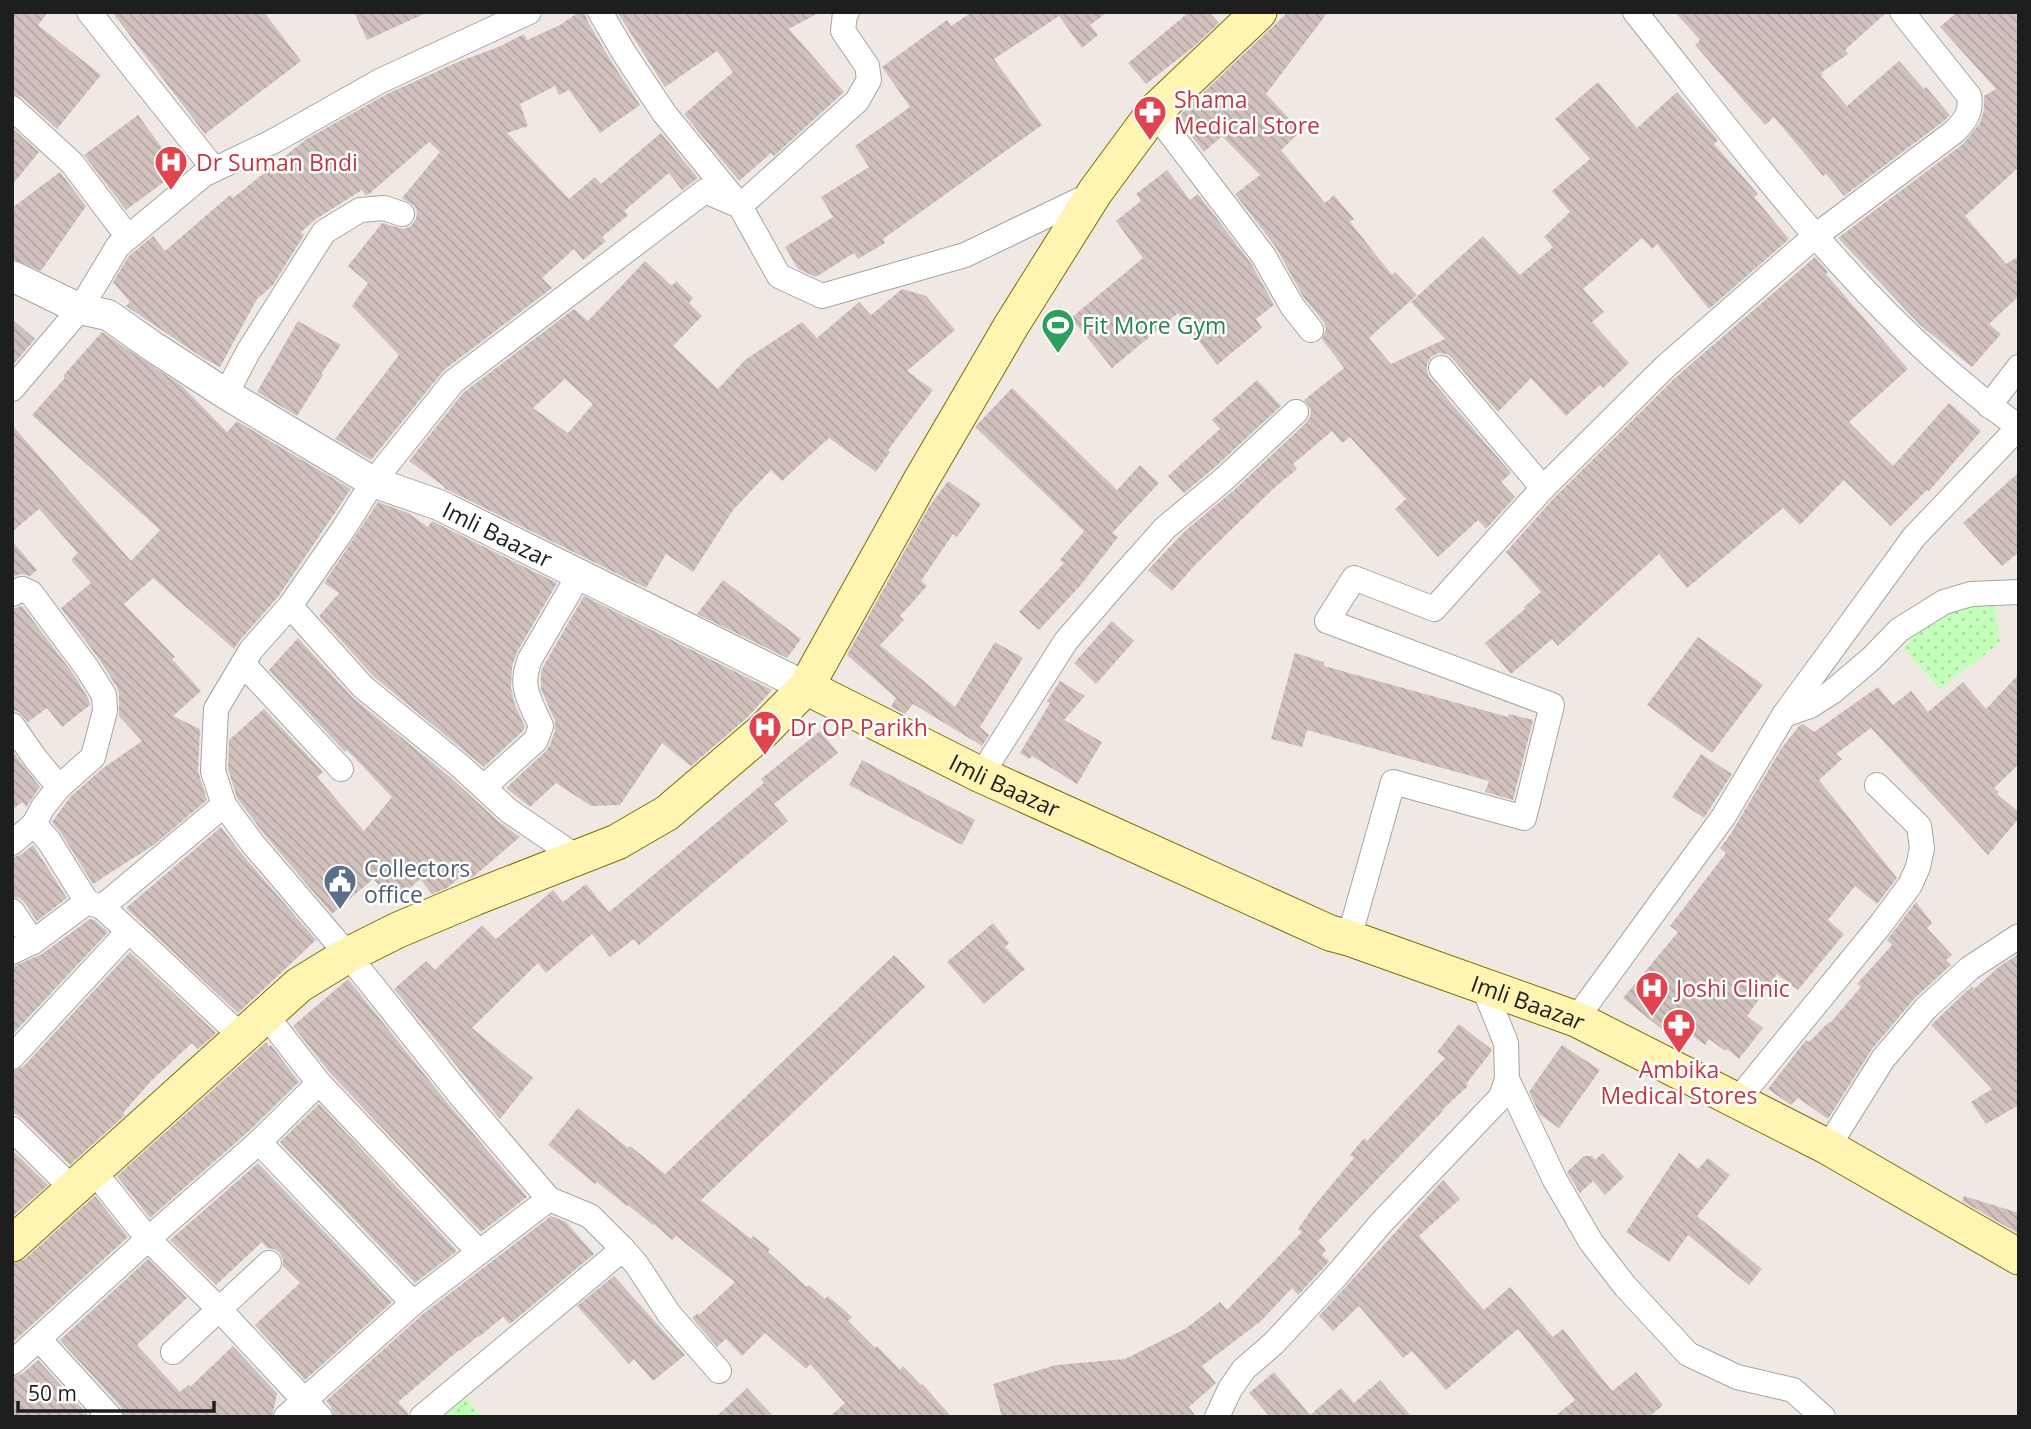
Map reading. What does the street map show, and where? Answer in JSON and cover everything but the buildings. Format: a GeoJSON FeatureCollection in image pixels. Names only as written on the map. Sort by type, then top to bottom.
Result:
{"type":"FeatureCollection","features":[{"type":"Feature","properties":{"kind":"main road"},"geometry":{"type":"LineString","coordinates":[[12,1244],[299,985],[348,955],[398,930],[617,842],[667,813],[763,731],[806,687],[1011,326],[1095,192],[1154,112],[1259,12]]}},
{"type":"Feature","properties":{"kind":"main road","name":"Imli Baazar"},"geometry":{"type":"LineString","coordinates":[[806,687],[981,775],[1330,933],[1576,1019],[1828,1147],[2019,1257]]}},
{"type":"Feature","properties":{"kind":"street"},"geometry":{"type":"LineString","coordinates":[[89,12],[214,169]]}},
{"type":"Feature","properties":{"kind":"street"},"geometry":{"type":"LineString","coordinates":[[12,389],[80,309],[118,246],[203,175],[272,142],[380,81],[529,12]]}},
{"type":"Feature","properties":{"kind":"street"},"geometry":{"type":"LineString","coordinates":[[600,12],[664,113],[740,206],[779,276],[822,296],[965,256],[1095,192]]}},
{"type":"Feature","properties":{"kind":"street"},"geometry":{"type":"LineString","coordinates":[[740,206],[857,101],[869,80],[867,66],[843,31],[847,12]]}},
{"type":"Feature","properties":{"kind":"street"},"geometry":{"type":"LineString","coordinates":[[1576,1019],[1724,816],[1784,715],[1914,537],[2019,427],[1989,406],[1916,342],[1814,237],[1635,12]]}},
{"type":"Feature","properties":{"kind":"street"},"geometry":{"type":"LineString","coordinates":[[1349,938],[1393,782],[1524,818],[1552,705],[1327,621],[1354,578],[1434,609],[1543,488],[1666,366],[1814,237],[1964,122],[1971,105],[1969,96],[1902,12]]}},
{"type":"Feature","properties":{"kind":"street"},"geometry":{"type":"LineString","coordinates":[[12,108],[72,163],[128,237]]}},
{"type":"Feature","properties":{"kind":"street"},"geometry":{"type":"LineString","coordinates":[[1154,112],[1263,255],[1292,306],[1311,330]]}},
{"type":"Feature","properties":{"kind":"street"},"geometry":{"type":"LineString","coordinates":[[719,1371],[669,1314],[624,1249],[590,1216],[549,1199],[460,1095],[348,955],[253,844],[225,806],[213,771],[216,709],[251,650],[290,606],[373,482],[453,382],[705,191],[740,206]]}},
{"type":"Feature","properties":{"kind":"street"},"geometry":{"type":"LineString","coordinates":[[226,394],[248,352],[324,232],[360,210],[384,208],[402,214]]}},
{"type":"Feature","properties":{"kind":"street","name":"Imli Baazar"},"geometry":{"type":"LineString","coordinates":[[12,276],[80,309],[108,315],[226,394],[373,482],[439,505],[806,687]]}},
{"type":"Feature","properties":{"kind":"street"},"geometry":{"type":"LineString","coordinates":[[1989,406],[2019,367]]}},
{"type":"Feature","properties":{"kind":"street"},"geometry":{"type":"LineString","coordinates":[[1440,368],[1543,488]]}},
{"type":"Feature","properties":{"kind":"street"},"geometry":{"type":"LineString","coordinates":[[981,775],[1066,641],[1116,583],[1165,527],[1223,480],[1296,412]]}},
{"type":"Feature","properties":{"kind":"street"},"geometry":{"type":"LineString","coordinates":[[484,788],[536,740],[541,726],[527,696],[525,673],[530,659],[579,575]]}},
{"type":"Feature","properties":{"kind":"street"},"geometry":{"type":"LineString","coordinates":[[12,594],[22,589],[31,593],[104,695],[105,711],[93,757],[59,787],[34,824],[12,843]]}},
{"type":"Feature","properties":{"kind":"street"},"geometry":{"type":"LineString","coordinates":[[1784,715],[1810,706],[1832,692],[1872,658],[1899,630],[1944,602],[1971,594],[2019,592]]}},
{"type":"Feature","properties":{"kind":"street"},"geometry":{"type":"LineString","coordinates":[[290,606],[363,687],[509,811],[578,858]]}},
{"type":"Feature","properties":{"kind":"street"},"geometry":{"type":"LineString","coordinates":[[243,664],[341,769]]}},
{"type":"Feature","properties":{"kind":"street"},"geometry":{"type":"LineString","coordinates":[[12,724],[59,787]]}},
{"type":"Feature","properties":{"kind":"street"},"geometry":{"type":"LineString","coordinates":[[1736,1102],[1910,885],[1922,848],[1919,826],[1877,785]]}},
{"type":"Feature","properties":{"kind":"street"},"geometry":{"type":"LineString","coordinates":[[12,911],[23,947],[95,905],[225,806]]}},
{"type":"Feature","properties":{"kind":"street"},"geometry":{"type":"LineString","coordinates":[[34,824],[95,905],[253,1025],[319,1083],[479,1252]]}},
{"type":"Feature","properties":{"kind":"street"},"geometry":{"type":"LineString","coordinates":[[12,1057],[128,932]]}},
{"type":"Feature","properties":{"kind":"street"},"geometry":{"type":"LineString","coordinates":[[1828,1147],[1883,1059],[1926,1008],[1970,968],[2019,936]]}},
{"type":"Feature","properties":{"kind":"street"},"geometry":{"type":"LineString","coordinates":[[1217,1417],[1230,1389],[1244,1369],[1274,1343],[1381,1223],[1501,1097],[1507,1079],[1506,1043],[1483,986]]}},
{"type":"Feature","properties":{"kind":"street"},"geometry":{"type":"LineString","coordinates":[[1507,1079],[1555,1180],[1591,1242],[1625,1286],[1688,1354],[1737,1377],[1793,1390],[1823,1417]]}},
{"type":"Feature","properties":{"kind":"street"},"geometry":{"type":"LineString","coordinates":[[12,1363],[259,1142],[319,1083]]}},
{"type":"Feature","properties":{"kind":"street"},"geometry":{"type":"LineString","coordinates":[[15,1137],[83,1180],[148,1240],[219,1309],[304,1411],[413,1303],[549,1199]]}},
{"type":"Feature","properties":{"kind":"street"},"geometry":{"type":"LineString","coordinates":[[259,1142],[413,1303]]}},
{"type":"Feature","properties":{"kind":"street"},"geometry":{"type":"LineString","coordinates":[[422,1417],[624,1249]]}},
{"type":"Feature","properties":{"kind":"street"},"geometry":{"type":"LineString","coordinates":[[173,1352],[269,1263]]}},
{"type":"Feature","properties":{"kind":"street"},"geometry":{"type":"LineString","coordinates":[[39,1339],[110,1417]]}},
{"type":"Feature","properties":{"kind":"green space"},"geometry":{"type":"Polygon","coordinates":[[[1994,600],[2000,643],[1940,689],[1904,649],[1936,609],[1994,600]]]}},
{"type":"Feature","properties":{"kind":"green space"},"geometry":{"type":"Polygon","coordinates":[[[463,1395],[483,1417],[437,1417],[463,1395]]]}},
{"type":"Feature","properties":{"kind":"place","name":"Shama Medical Store"},"geometry":{"type":"Point","coordinates":[1150,142]}},
{"type":"Feature","properties":{"kind":"place","name":"Dr Suman Bndi"},"geometry":{"type":"Point","coordinates":[171,192]}},
{"type":"Feature","properties":{"kind":"place","name":"Fit More Gym"},"geometry":{"type":"Point","coordinates":[1058,355]}},
{"type":"Feature","properties":{"kind":"place","name":"Dr OP Parikh"},"geometry":{"type":"Point","coordinates":[765,757]}},
{"type":"Feature","properties":{"kind":"place","name":"Collectors office"},"geometry":{"type":"Point","coordinates":[340,911]}},
{"type":"Feature","properties":{"kind":"place","name":"Joshi Clinic"},"geometry":{"type":"Point","coordinates":[1652,1018]}},
{"type":"Feature","properties":{"kind":"place","name":"Ambika Medical Stores"},"geometry":{"type":"Point","coordinates":[1679,1055]}}]}
